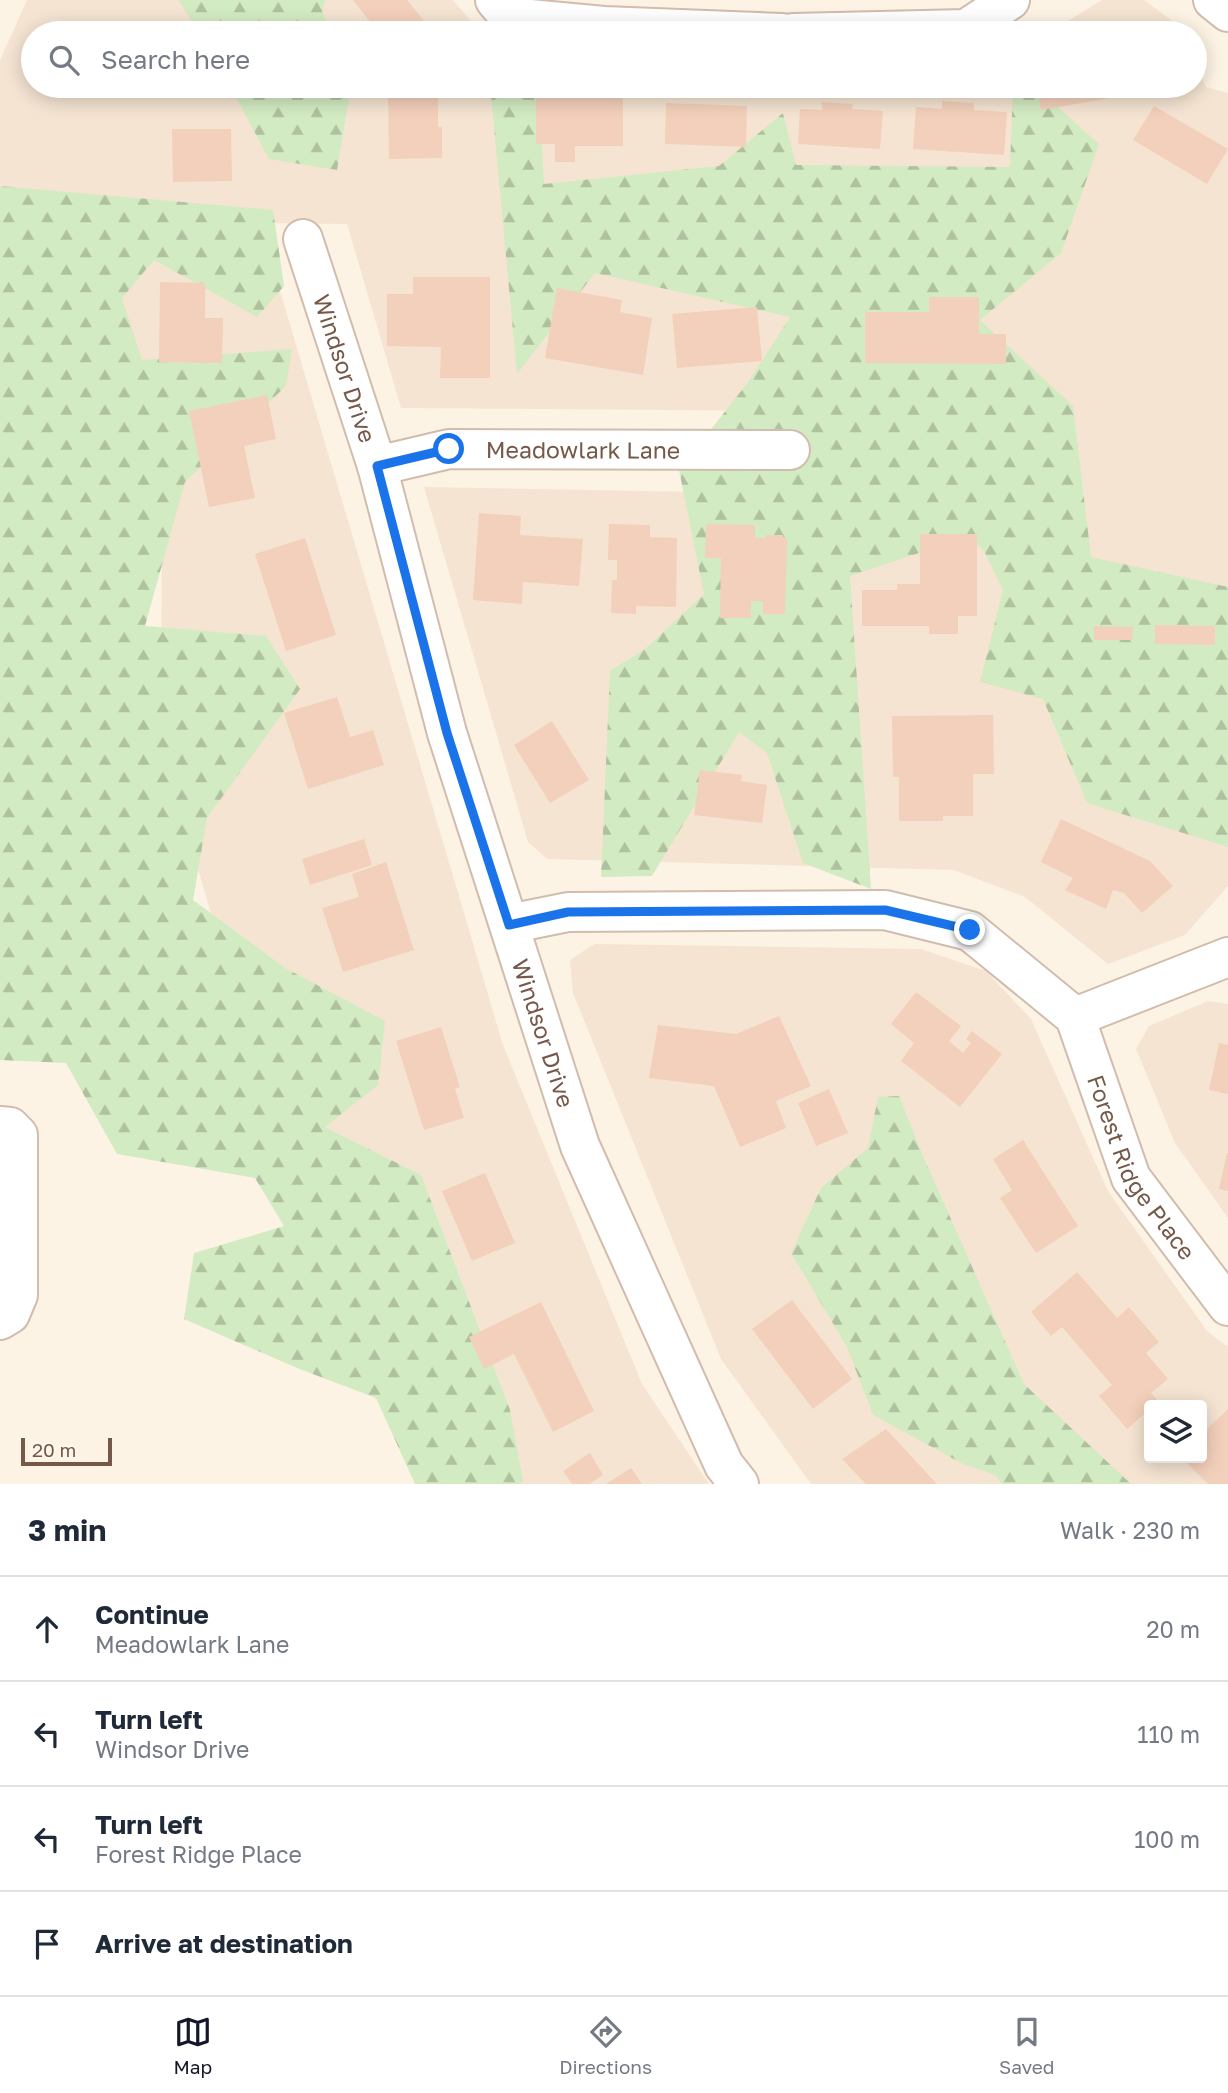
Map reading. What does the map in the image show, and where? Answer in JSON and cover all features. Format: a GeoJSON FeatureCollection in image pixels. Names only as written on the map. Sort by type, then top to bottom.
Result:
{"type":"FeatureCollection","features":[{"type":"Feature","properties":{"kind":"street"},"geometry":{"type":"LineString","coordinates":[[495,0],[509,17],[551,21]]}},
{"type":"Feature","properties":{"kind":"street"},"geometry":{"type":"LineString","coordinates":[[978,21],[1010,0]]}},
{"type":"Feature","properties":{"kind":"street"},"geometry":{"type":"LineString","coordinates":[[1213,0],[1228,12]]}},
{"type":"Feature","properties":{"kind":"street","name":"Windsor Drive"},"geometry":{"type":"LineString","coordinates":[[303,239],[377,466],[447,733],[580,1146],[724,1465],[739,1484]]}},
{"type":"Feature","properties":{"kind":"street","name":"Meadowlark Lane"},"geometry":{"type":"LineString","coordinates":[[377,466],[449,449],[790,450]]}},
{"type":"Feature","properties":{"kind":"street"},"geometry":{"type":"LineString","coordinates":[[509,925],[568,912],[885,910],[970,930],[1075,1017],[1228,957]]}},
{"type":"Feature","properties":{"kind":"street","name":"Forest Ridge Place"},"geometry":{"type":"LineString","coordinates":[[1075,1017],[1131,1178],[1228,1306]]}},
{"type":"Feature","properties":{"kind":"street"},"geometry":{"type":"LineString","coordinates":[[0,1126],[10,1127],[18,1135],[18,1295],[10,1314],[0,1320]]}},
{"type":"Feature","properties":{"kind":"shaded area"},"geometry":{"type":"Polygon","coordinates":[[[27,0],[453,0],[471,21],[21,21],[21,98],[1207,98],[1207,87],[1228,93],[1228,886],[1185,935],[1108,964],[1025,897],[954,870],[547,859],[528,842],[424,487],[805,494],[806,411],[401,408],[347,224],[260,223],[503,1045],[642,1384],[709,1484],[421,1484],[273,1126],[161,742],[162,514],[0,218],[0,60],[27,0]]]}},
{"type":"Feature","properties":{"kind":"shaded area"},"geometry":{"type":"Polygon","coordinates":[[[1102,0],[1144,0],[1173,21],[1068,21],[1102,0]]]}},
{"type":"Feature","properties":{"kind":"shaded area"},"geometry":{"type":"Polygon","coordinates":[[[594,944],[921,949],[986,971],[1031,1019],[1108,1191],[1207,1331],[1228,1347],[1228,1484],[811,1484],[721,1359],[573,993],[570,960],[594,944]]]}},
{"type":"Feature","properties":{"kind":"shaded area"},"geometry":{"type":"Polygon","coordinates":[[[1208,1001],[1228,1004],[1228,1218],[1175,1143],[1136,1049],[1149,1026],[1208,1001]]]}},
{"type":"Feature","properties":{"kind":"green space"},"geometry":{"type":"Polygon","coordinates":[[[178,0],[325,0],[322,11],[326,21],[192,21],[178,0]]]}},
{"type":"Feature","properties":{"kind":"green space"},"geometry":{"type":"Polygon","coordinates":[[[236,98],[349,98],[337,170],[269,159],[236,98]]]}},
{"type":"Feature","properties":{"kind":"green space"},"geometry":{"type":"Polygon","coordinates":[[[491,98],[539,98],[544,184],[719,166],[783,113],[796,165],[1010,167],[1013,98],[1047,98],[1099,144],[1061,253],[980,320],[1073,406],[1091,557],[1228,587],[1228,847],[1087,803],[1043,699],[980,682],[1003,590],[984,551],[970,536],[850,576],[871,889],[803,863],[767,753],[739,732],[652,876],[601,877],[610,671],[645,649],[704,594],[679,470],[749,381],[790,317],[595,273],[517,374],[491,98]]]}},
{"type":"Feature","properties":{"kind":"green space"},"geometry":{"type":"Polygon","coordinates":[[[0,186],[273,210],[284,286],[257,317],[154,260],[122,298],[142,360],[292,349],[286,386],[185,482],[145,626],[266,636],[300,689],[207,818],[193,900],[285,968],[385,1021],[378,1085],[325,1127],[421,1175],[510,1410],[523,1481],[520,1484],[415,1484],[376,1398],[297,1368],[184,1319],[194,1253],[284,1226],[255,1178],[117,1154],[66,1063],[0,1060],[0,186]]]}},
{"type":"Feature","properties":{"kind":"green space"},"geometry":{"type":"Polygon","coordinates":[[[899,1096],[1024,1384],[1131,1484],[1002,1484],[995,1475],[963,1464],[873,1415],[847,1347],[791,1253],[821,1188],[868,1148],[878,1097],[899,1096]]]}},
{"type":"Feature","properties":{"kind":"building"},"geometry":{"type":"Polygon","coordinates":[[[353,0],[407,0],[424,21],[370,21],[353,0]]]}},
{"type":"Feature","properties":{"kind":"building"},"geometry":{"type":"Polygon","coordinates":[[[388,98],[438,98],[442,158],[389,159],[388,98]]]}},
{"type":"Feature","properties":{"kind":"building"},"geometry":{"type":"Polygon","coordinates":[[[536,98],[623,98],[623,146],[575,146],[575,162],[555,162],[555,144],[536,144],[536,98]]]}},
{"type":"Feature","properties":{"kind":"building"},"geometry":{"type":"Polygon","coordinates":[[[1039,98],[1110,98],[1041,110],[1039,98]]]}},
{"type":"Feature","properties":{"kind":"building"},"geometry":{"type":"Polygon","coordinates":[[[942,101],[974,103],[974,110],[1007,112],[1004,155],[913,149],[916,107],[942,109],[942,101]]]}},
{"type":"Feature","properties":{"kind":"building"},"geometry":{"type":"Polygon","coordinates":[[[822,102],[853,104],[852,109],[883,111],[880,149],[798,144],[800,109],[822,110],[822,102]]]}},
{"type":"Feature","properties":{"kind":"building"},"geometry":{"type":"Polygon","coordinates":[[[666,103],[747,106],[746,147],[665,144],[666,103]]]}},
{"type":"Feature","properties":{"kind":"building"},"geometry":{"type":"Polygon","coordinates":[[[1154,106],[1228,149],[1207,184],[1133,140],[1154,106]]]}},
{"type":"Feature","properties":{"kind":"building"},"geometry":{"type":"Polygon","coordinates":[[[172,129],[231,129],[232,181],[173,182],[172,129]]]}},
{"type":"Feature","properties":{"kind":"building"},"geometry":{"type":"Polygon","coordinates":[[[413,277],[490,277],[490,378],[440,378],[441,347],[387,346],[387,294],[413,294],[413,277]]]}},
{"type":"Feature","properties":{"kind":"building"},"geometry":{"type":"Polygon","coordinates":[[[160,282],[205,283],[205,318],[223,318],[222,363],[159,362],[160,282]]]}},
{"type":"Feature","properties":{"kind":"building"},"geometry":{"type":"Polygon","coordinates":[[[557,288],[622,300],[620,312],[652,318],[643,375],[545,358],[557,288]]]}},
{"type":"Feature","properties":{"kind":"building"},"geometry":{"type":"Polygon","coordinates":[[[929,297],[979,297],[979,334],[1006,334],[1006,364],[865,363],[865,312],[929,312],[929,297]]]}},
{"type":"Feature","properties":{"kind":"building"},"geometry":{"type":"Polygon","coordinates":[[[757,307],[762,361],[677,368],[672,314],[757,307]]]}},
{"type":"Feature","properties":{"kind":"building"},"geometry":{"type":"Polygon","coordinates":[[[267,395],[276,439],[244,446],[255,498],[209,507],[189,411],[267,395]]]}},
{"type":"Feature","properties":{"kind":"building"},"geometry":{"type":"Polygon","coordinates":[[[479,513],[521,516],[520,535],[583,539],[579,586],[523,582],[522,604],[473,600],[479,513]]]}},
{"type":"Feature","properties":{"kind":"building"},"geometry":{"type":"Polygon","coordinates":[[[609,524],[650,525],[650,537],[677,538],[676,607],[636,606],[636,614],[611,613],[612,580],[617,580],[617,560],[608,560],[609,524]]]}},
{"type":"Feature","properties":{"kind":"building"},"geometry":{"type":"Polygon","coordinates":[[[706,524],[755,525],[755,538],[783,535],[783,538],[787,538],[785,614],[763,614],[763,601],[751,601],[751,618],[720,618],[721,558],[705,558],[706,524]]]}},
{"type":"Feature","properties":{"kind":"building"},"geometry":{"type":"Polygon","coordinates":[[[920,534],[977,534],[977,616],[958,616],[958,634],[929,634],[929,626],[862,626],[862,590],[897,590],[897,584],[920,584],[920,534]]]}},
{"type":"Feature","properties":{"kind":"building"},"geometry":{"type":"Polygon","coordinates":[[[305,538],[336,635],[286,651],[255,554],[305,538]]]}},
{"type":"Feature","properties":{"kind":"building"},"geometry":{"type":"Polygon","coordinates":[[[1155,625],[1215,626],[1215,645],[1155,644],[1155,625]]]}},
{"type":"Feature","properties":{"kind":"building"},"geometry":{"type":"Polygon","coordinates":[[[1094,626],[1133,627],[1132,640],[1094,640],[1094,626]]]}},
{"type":"Feature","properties":{"kind":"building"},"geometry":{"type":"Polygon","coordinates":[[[337,697],[350,737],[373,730],[384,765],[308,789],[284,713],[337,697]]]}},
{"type":"Feature","properties":{"kind":"building"},"geometry":{"type":"Polygon","coordinates":[[[993,715],[994,774],[973,774],[973,816],[943,816],[943,821],[899,821],[899,777],[893,777],[892,716],[993,715]]]}},
{"type":"Feature","properties":{"kind":"building"},"geometry":{"type":"Polygon","coordinates":[[[552,721],[589,780],[550,803],[514,745],[552,721]]]}},
{"type":"Feature","properties":{"kind":"building"},"geometry":{"type":"Polygon","coordinates":[[[700,770],[742,775],[741,781],[767,785],[762,823],[694,815],[700,770]]]}},
{"type":"Feature","properties":{"kind":"building"},"geometry":{"type":"Polygon","coordinates":[[[1061,819],[1150,861],[1173,886],[1142,913],[1124,893],[1113,890],[1106,909],[1065,890],[1073,878],[1041,862],[1061,819]]]}},
{"type":"Feature","properties":{"kind":"building"},"geometry":{"type":"Polygon","coordinates":[[[364,839],[372,865],[310,885],[302,859],[364,839]]]}},
{"type":"Feature","properties":{"kind":"building"},"geometry":{"type":"Polygon","coordinates":[[[386,862],[414,950],[343,972],[322,908],[359,897],[352,874],[386,862]]]}},
{"type":"Feature","properties":{"kind":"building"},"geometry":{"type":"Polygon","coordinates":[[[916,992],[961,1026],[949,1041],[963,1053],[971,1043],[966,1039],[972,1031],[1002,1054],[960,1107],[901,1061],[914,1043],[891,1024],[916,992]]]}},
{"type":"Feature","properties":{"kind":"building"},"geometry":{"type":"Polygon","coordinates":[[[779,1016],[811,1086],[776,1101],[786,1128],[740,1147],[714,1086],[649,1078],[658,1025],[736,1034],[779,1016]]]}},
{"type":"Feature","properties":{"kind":"building"},"geometry":{"type":"Polygon","coordinates":[[[441,1027],[460,1087],[455,1089],[464,1118],[424,1130],[396,1041],[441,1027]]]}},
{"type":"Feature","properties":{"kind":"building"},"geometry":{"type":"Polygon","coordinates":[[[1219,1043],[1228,1045],[1228,1094],[1209,1090],[1219,1043]]]}},
{"type":"Feature","properties":{"kind":"building"},"geometry":{"type":"Polygon","coordinates":[[[829,1089],[848,1133],[816,1146],[798,1103],[829,1089]]]}},
{"type":"Feature","properties":{"kind":"building"},"geometry":{"type":"Polygon","coordinates":[[[1023,1140],[1078,1226],[1036,1253],[1000,1198],[1012,1190],[993,1159],[1023,1140]]]}},
{"type":"Feature","properties":{"kind":"building"},"geometry":{"type":"Polygon","coordinates":[[[1228,1153],[1228,1191],[1219,1189],[1228,1153]]]}},
{"type":"Feature","properties":{"kind":"building"},"geometry":{"type":"Polygon","coordinates":[[[485,1173],[515,1243],[472,1261],[442,1191],[485,1173]]]}},
{"type":"Feature","properties":{"kind":"building"},"geometry":{"type":"Polygon","coordinates":[[[1077,1272],[1117,1318],[1129,1307],[1159,1342],[1146,1353],[1168,1379],[1151,1393],[1157,1400],[1144,1400],[1144,1414],[1127,1429],[1099,1396],[1112,1385],[1062,1327],[1051,1336],[1031,1312],[1077,1272]]]}},
{"type":"Feature","properties":{"kind":"building"},"geometry":{"type":"Polygon","coordinates":[[[792,1300],[852,1379],[813,1409],[752,1329],[792,1300]]]}},
{"type":"Feature","properties":{"kind":"building"},"geometry":{"type":"Polygon","coordinates":[[[541,1302],[594,1411],[553,1432],[514,1354],[484,1369],[469,1337],[541,1302]]]}},
{"type":"Feature","properties":{"kind":"building"},"geometry":{"type":"Polygon","coordinates":[[[1228,1409],[1228,1484],[1208,1484],[1187,1463],[1207,1463],[1207,1429],[1228,1409]]]}},
{"type":"Feature","properties":{"kind":"building"},"geometry":{"type":"Polygon","coordinates":[[[886,1429],[937,1484],[866,1484],[842,1459],[886,1429]]]}},
{"type":"Feature","properties":{"kind":"building"},"geometry":{"type":"Polygon","coordinates":[[[590,1453],[603,1475],[589,1484],[572,1484],[563,1471],[590,1453]]]}},
{"type":"Feature","properties":{"kind":"building"},"geometry":{"type":"Polygon","coordinates":[[[631,1468],[642,1484],[606,1484],[631,1468]]]}},
{"type":"Feature","properties":{"kind":"route"},"geometry":{"type":"LineString","coordinates":[[449,449],[377,466],[447,733],[509,925],[568,912],[885,910],[970,930]]}}]}
